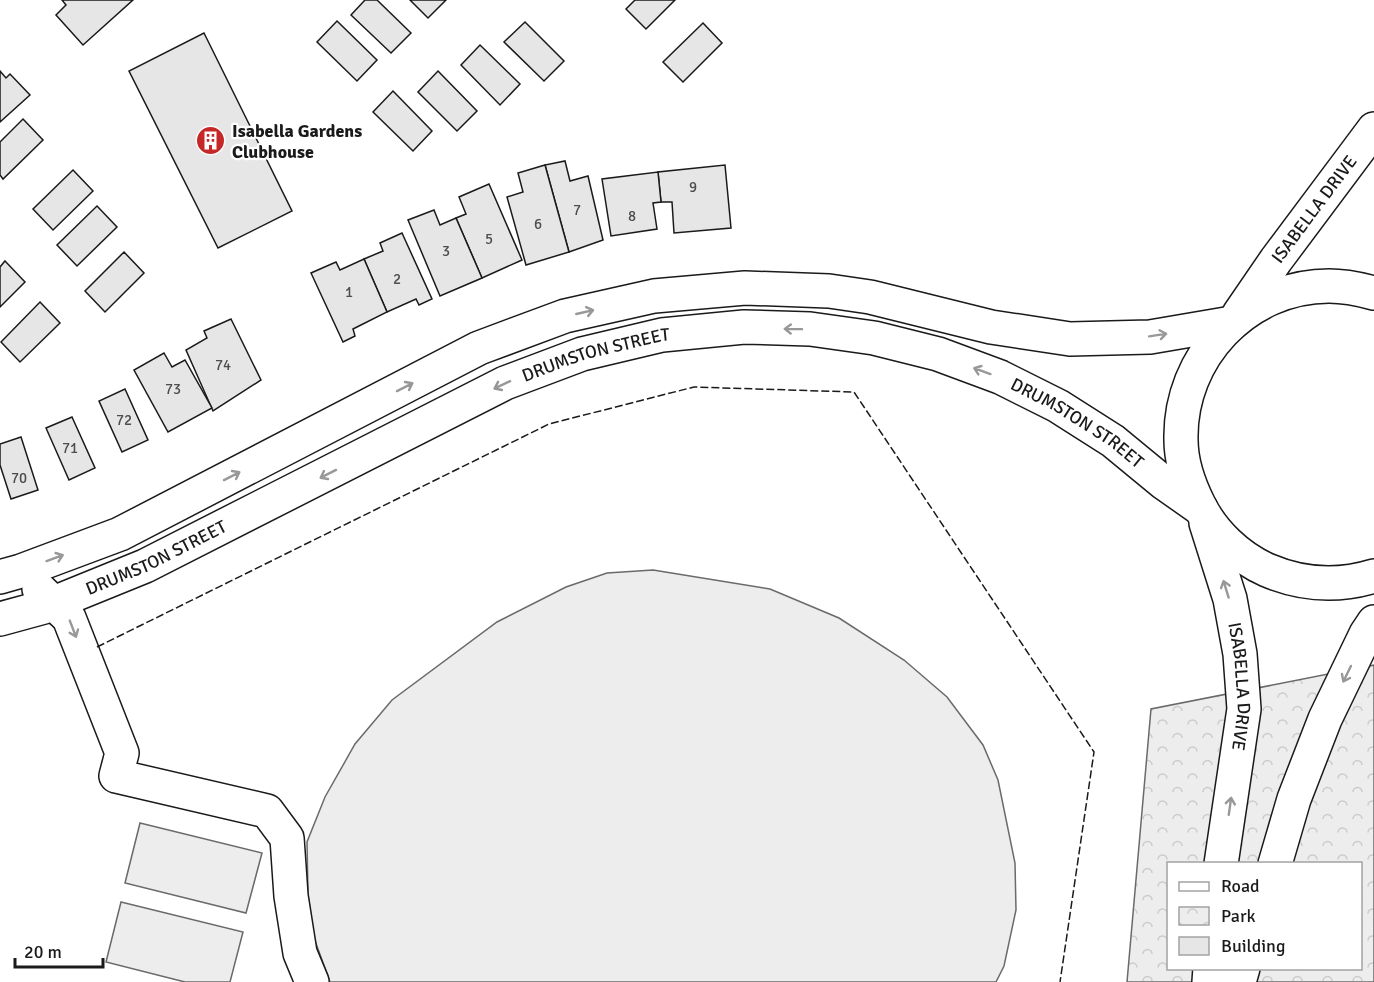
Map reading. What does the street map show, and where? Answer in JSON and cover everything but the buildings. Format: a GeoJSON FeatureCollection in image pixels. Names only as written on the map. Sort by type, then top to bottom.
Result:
{"type":"FeatureCollection","features":[{"type":"Feature","properties":{"kind":"street","name":"ISABELLA DRIVE"},"geometry":{"type":"LineString","coordinates":[[1233,322],[1276,260],[1374,129]]}},
{"type":"Feature","properties":{"kind":"street"},"geometry":{"type":"LineString","coordinates":[[1374,293],[1355,288],[1329,286],[1303,288],[1253,307],[1233,322],[1214,341],[1199,364],[1188,388],[1182,414],[1181,440],[1184,466],[1191,490],[1218,534],[1236,551],[1258,566],[1281,576],[1306,582],[1332,584],[1374,576]]}},
{"type":"Feature","properties":{"kind":"street","name":"DRUMSTON STREET"},"geometry":{"type":"LineString","coordinates":[[10,574],[120,534],[479,348],[565,316],[654,296],[745,288],[829,291],[870,297],[991,327],[1070,339],[1150,337],[1233,322]]}},
{"type":"Feature","properties":{"kind":"street","name":"DRUMSTON STREET"},"geometry":{"type":"LineString","coordinates":[[0,620],[54,603],[145,566],[505,383],[582,354],[662,335],[744,327],[810,329],[874,338],[938,354],[1000,377],[1058,406],[1113,441],[1202,511]]}},
{"type":"Feature","properties":{"kind":"street","name":"ISABELLA DRIVE"},"geometry":{"type":"LineString","coordinates":[[1202,511],[1230,599],[1240,654],[1244,709],[1221,862]]}},
{"type":"Feature","properties":{"kind":"street"},"geometry":{"type":"LineString","coordinates":[[10,574],[54,603],[69,618],[122,753],[116,776],[267,811],[287,838],[291,896],[300,953],[312,982]]}},
{"type":"Feature","properties":{"kind":"street"},"geometry":{"type":"LineString","coordinates":[[1276,862],[1294,799],[1325,719],[1374,622]]}},
{"type":"Feature","properties":{"kind":"green space"},"geometry":{"type":"Polygon","coordinates":[[[653,570],[770,589],[839,618],[904,660],[947,697],[983,745],[998,780],[1015,863],[1016,910],[1004,966],[996,982],[330,982],[314,938],[308,895],[307,842],[325,797],[355,744],[392,700],[497,622],[566,587],[607,573],[653,570]]]}},
{"type":"Feature","properties":{"kind":"green space"},"geometry":{"type":"Polygon","coordinates":[[[1374,665],[1374,982],[1127,982],[1151,709],[1374,665]]]}},
{"type":"Feature","properties":{"kind":"green space"},"geometry":{"type":"Polygon","coordinates":[[[140,823],[262,853],[246,913],[125,883],[140,823]]]}},
{"type":"Feature","properties":{"kind":"green space"},"geometry":{"type":"Polygon","coordinates":[[[121,902],[243,932],[230,982],[185,982],[106,962],[121,902]]]}},
{"type":"Feature","properties":{"kind":"fence"},"geometry":{"type":"LineString","coordinates":[[97,647],[549,424],[694,387],[854,392],[1094,752],[1060,982]]}},
{"type":"Feature","properties":{"kind":"place","name":"Isabella Gardens Clubhouse"},"geometry":{"type":"Point","coordinates":[211,141]}}]}
